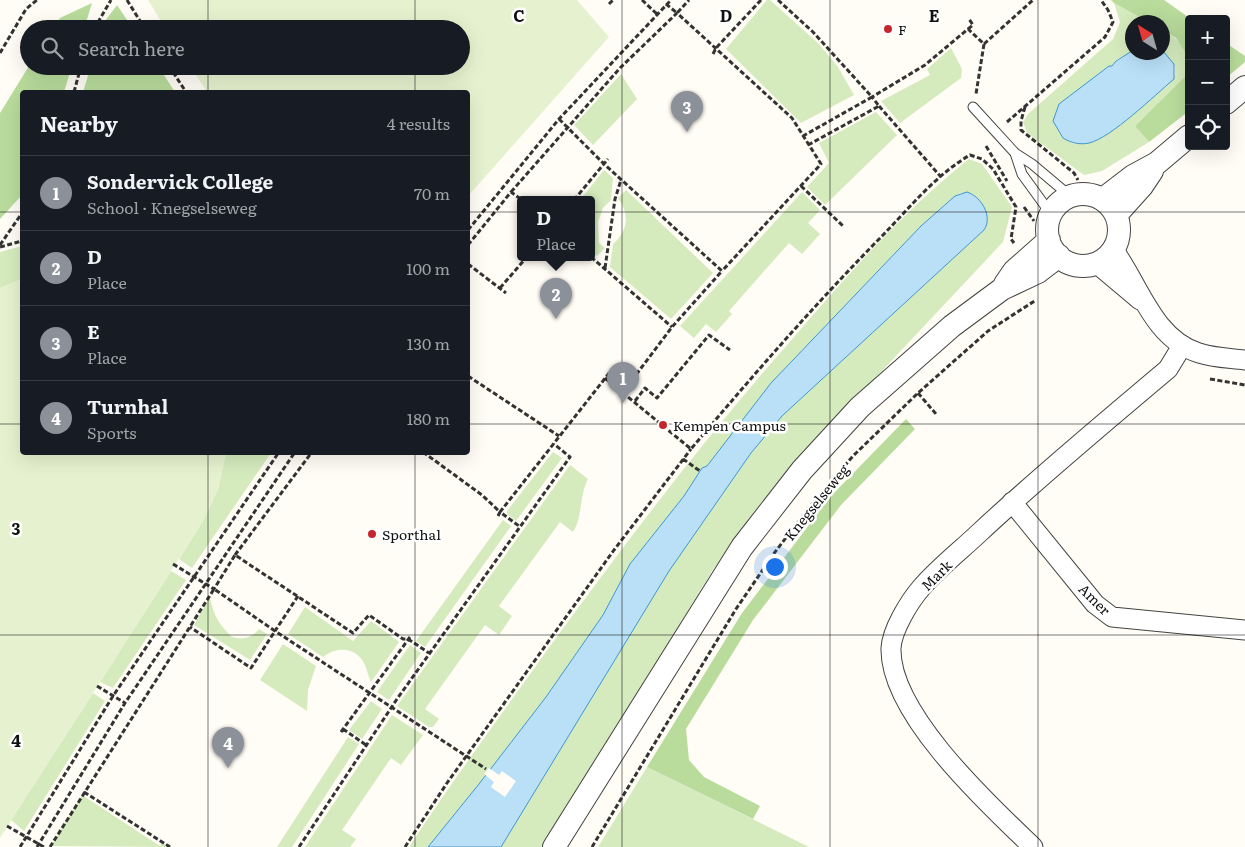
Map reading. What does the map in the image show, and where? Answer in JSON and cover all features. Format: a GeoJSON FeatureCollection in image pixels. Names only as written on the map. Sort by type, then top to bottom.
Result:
{"type":"FeatureCollection","features":[{"type":"Feature","properties":{"kind":"street"},"geometry":{"type":"LineString","coordinates":[[1230,100],[1245,87]]}},
{"type":"Feature","properties":{"kind":"street"},"geometry":{"type":"LineString","coordinates":[[554,847],[742,547],[802,470],[860,407],[952,326],[1002,289],[1024,280],[1048,248],[1046,208],[1059,204],[1069,187],[1111,202],[1142,186],[1157,163],[1185,139]]}},
{"type":"Feature","properties":{"kind":"street"},"geometry":{"type":"LineString","coordinates":[[1048,248],[1070,263],[1083,266],[1096,263],[1113,249],[1118,238],[1119,226],[1111,202]]}},
{"type":"Feature","properties":{"kind":"street"},"geometry":{"type":"LineString","coordinates":[[1113,249],[1143,302],[1162,326],[1182,346],[1200,354],[1245,360]]}},
{"type":"Feature","properties":{"kind":"street"},"geometry":{"type":"LineString","coordinates":[[1096,263],[1143,302]]}},
{"type":"Feature","properties":{"kind":"street","name":"Mark"},"geometry":{"type":"LineString","coordinates":[[1033,847],[987,804],[924,730],[896,679],[891,647],[902,615],[922,588],[1012,502],[1168,369],[1182,346]]}},
{"type":"Feature","properties":{"kind":"street","name":"Amer"},"geometry":{"type":"LineString","coordinates":[[1012,502],[1095,604],[1112,617],[1245,630]]}},
{"type":"Feature","properties":{"kind":"lane"},"geometry":{"type":"LineString","coordinates":[[974,107],[1015,154],[1069,187]]}},
{"type":"Feature","properties":{"kind":"lane"},"geometry":{"type":"LineString","coordinates":[[1015,154],[1022,174],[1046,208]]}},
{"type":"Feature","properties":{"kind":"path"},"geometry":{"type":"LineString","coordinates":[[0,53],[26,9],[37,0]]}},
{"type":"Feature","properties":{"kind":"path"},"geometry":{"type":"LineString","coordinates":[[99,20],[110,0]]}},
{"type":"Feature","properties":{"kind":"path"},"geometry":{"type":"LineString","coordinates":[[127,0],[139,20]]}},
{"type":"Feature","properties":{"kind":"path"},"geometry":{"type":"LineString","coordinates":[[609,4],[613,0]]}},
{"type":"Feature","properties":{"kind":"path"},"geometry":{"type":"LineString","coordinates":[[642,0],[657,14]]}},
{"type":"Feature","properties":{"kind":"path"},"geometry":{"type":"LineString","coordinates":[[470,228],[559,119],[671,0]]}},
{"type":"Feature","properties":{"kind":"path"},"geometry":{"type":"LineString","coordinates":[[470,243],[511,192],[620,68],[689,0]]}},
{"type":"Feature","properties":{"kind":"path"},"geometry":{"type":"LineString","coordinates":[[713,54],[716,48],[762,0]]}},
{"type":"Feature","properties":{"kind":"path"},"geometry":{"type":"LineString","coordinates":[[778,0],[813,32],[942,177]]}},
{"type":"Feature","properties":{"kind":"path"},"geometry":{"type":"LineString","coordinates":[[974,107],[984,44],[1033,0]]}},
{"type":"Feature","properties":{"kind":"path"},"geometry":{"type":"LineString","coordinates":[[1069,187],[1074,173],[1021,130],[1021,121],[1025,106],[1105,37],[1113,22],[1101,0]]}},
{"type":"Feature","properties":{"kind":"path"},"geometry":{"type":"LineString","coordinates":[[623,392],[672,327],[821,164],[792,118],[666,4]]}},
{"type":"Feature","properties":{"kind":"path"},"geometry":{"type":"LineString","coordinates":[[803,136],[925,65],[973,25],[969,19]]}},
{"type":"Feature","properties":{"kind":"path"},"geometry":{"type":"LineString","coordinates":[[968,29],[984,44]]}},
{"type":"Feature","properties":{"kind":"path"},"geometry":{"type":"LineString","coordinates":[[75,90],[79,75]]}},
{"type":"Feature","properties":{"kind":"path"},"geometry":{"type":"LineString","coordinates":[[175,75],[185,90]]}},
{"type":"Feature","properties":{"kind":"path"},"geometry":{"type":"LineString","coordinates":[[808,145],[879,106]]}},
{"type":"Feature","properties":{"kind":"path"},"geometry":{"type":"LineString","coordinates":[[559,119],[621,180],[722,271]]}},
{"type":"Feature","properties":{"kind":"path"},"geometry":{"type":"LineString","coordinates":[[405,847],[466,756],[614,550],[691,449],[813,309],[942,177],[970,155],[982,159],[993,169],[1016,207],[1011,239]]}},
{"type":"Feature","properties":{"kind":"path"},"geometry":{"type":"LineString","coordinates":[[577,196],[608,159]]}},
{"type":"Feature","properties":{"kind":"path"},"geometry":{"type":"LineString","coordinates":[[604,269],[615,199],[621,180]]}},
{"type":"Feature","properties":{"kind":"path"},"geometry":{"type":"LineString","coordinates":[[1069,187],[1093,181],[1111,202]]}},
{"type":"Feature","properties":{"kind":"path"},"geometry":{"type":"LineString","coordinates":[[801,186],[843,226]]}},
{"type":"Feature","properties":{"kind":"path"},"geometry":{"type":"LineString","coordinates":[[511,192],[517,196]]}},
{"type":"Feature","properties":{"kind":"path"},"geometry":{"type":"LineString","coordinates":[[1046,208],[1034,221],[1034,235],[1048,248]]}},
{"type":"Feature","properties":{"kind":"path"},"geometry":{"type":"LineString","coordinates":[[0,246],[20,216]]}},
{"type":"Feature","properties":{"kind":"path"},"geometry":{"type":"LineString","coordinates":[[0,246],[20,241]]}},
{"type":"Feature","properties":{"kind":"path"},"geometry":{"type":"LineString","coordinates":[[500,288],[523,261]]}},
{"type":"Feature","properties":{"kind":"path"},"geometry":{"type":"LineString","coordinates":[[595,261],[672,327]]}},
{"type":"Feature","properties":{"kind":"path"},"geometry":{"type":"LineString","coordinates":[[470,266],[506,293]]}},
{"type":"Feature","properties":{"kind":"path","name":"Knegselseweg"},"geometry":{"type":"LineString","coordinates":[[592,847],[721,633],[776,552],[816,499],[853,456],[918,393],[988,331],[1042,296]]}},
{"type":"Feature","properties":{"kind":"path"},"geometry":{"type":"LineString","coordinates":[[635,401],[644,388],[657,398],[709,335],[730,350]]}},
{"type":"Feature","properties":{"kind":"path"},"geometry":{"type":"LineString","coordinates":[[499,514],[610,372]]}},
{"type":"Feature","properties":{"kind":"path"},"geometry":{"type":"LineString","coordinates":[[470,377],[559,436]]}},
{"type":"Feature","properties":{"kind":"path"},"geometry":{"type":"LineString","coordinates":[[605,378],[691,449]]}},
{"type":"Feature","properties":{"kind":"path"},"geometry":{"type":"LineString","coordinates":[[918,393],[936,414]]}},
{"type":"Feature","properties":{"kind":"path"},"geometry":{"type":"LineString","coordinates":[[299,847],[366,744],[429,653],[570,457],[554,444]]}},
{"type":"Feature","properties":{"kind":"path"},"geometry":{"type":"LineString","coordinates":[[20,847],[113,696],[277,455]]}},
{"type":"Feature","properties":{"kind":"path"},"geometry":{"type":"LineString","coordinates":[[38,845],[125,703],[293,455]]}},
{"type":"Feature","properties":{"kind":"path"},"geometry":{"type":"LineString","coordinates":[[50,847],[235,555],[310,455]]}},
{"type":"Feature","properties":{"kind":"path"},"geometry":{"type":"LineString","coordinates":[[426,455],[482,495],[499,514],[519,526]]}},
{"type":"Feature","properties":{"kind":"path"},"geometry":{"type":"LineString","coordinates":[[683,459],[700,471]]}},
{"type":"Feature","properties":{"kind":"path"},"geometry":{"type":"LineString","coordinates":[[235,555],[353,634],[370,615],[403,639],[409,638],[429,653]]}},
{"type":"Feature","properties":{"kind":"path"},"geometry":{"type":"LineString","coordinates":[[173,564],[214,589],[486,769]]}},
{"type":"Feature","properties":{"kind":"path"},"geometry":{"type":"LineString","coordinates":[[190,627],[251,668],[298,596]]}},
{"type":"Feature","properties":{"kind":"path"},"geometry":{"type":"LineString","coordinates":[[366,744],[342,731],[409,638]]}},
{"type":"Feature","properties":{"kind":"path"},"geometry":{"type":"LineString","coordinates":[[97,686],[125,703]]}},
{"type":"Feature","properties":{"kind":"path"},"geometry":{"type":"LineString","coordinates":[[84,792],[170,847]]}},
{"type":"Feature","properties":{"kind":"path"},"geometry":{"type":"LineString","coordinates":[[7,826],[44,847]]}},
{"type":"Feature","properties":{"kind":"green space"},"geometry":{"type":"Polygon","coordinates":[[[148,0],[577,0],[609,37],[470,194],[470,90],[206,90],[196,75],[470,75],[470,20],[160,20],[148,0]]]}},
{"type":"Feature","properties":{"kind":"green space"},"geometry":{"type":"Polygon","coordinates":[[[767,0],[770,0],[819,44],[838,67],[854,95],[801,123],[726,49],[767,0]]]}},
{"type":"Feature","properties":{"kind":"green space"},"geometry":{"type":"Polygon","coordinates":[[[1111,0],[1164,0],[1185,15],[1185,52],[1176,38],[1170,34],[1170,15],[1135,15],[1111,0]]]}},
{"type":"Feature","properties":{"kind":"green space"},"geometry":{"type":"Polygon","coordinates":[[[92,3],[87,20],[59,20],[92,3]]]}},
{"type":"Feature","properties":{"kind":"green space"},"geometry":{"type":"Polygon","coordinates":[[[1114,3],[1135,15],[1125,15],[1125,55],[1116,60],[1112,67],[1059,104],[1071,143],[1085,143],[1113,130],[1141,108],[1175,75],[1175,67],[1170,60],[1170,35],[1185,50],[1185,78],[1135,126],[1149,142],[1102,171],[1084,175],[1027,133],[1023,122],[1028,114],[1113,39],[1120,22],[1114,3]]]}},
{"type":"Feature","properties":{"kind":"green space"},"geometry":{"type":"Polygon","coordinates":[[[117,5],[127,20],[106,20],[117,5]]]}},
{"type":"Feature","properties":{"kind":"green space"},"geometry":{"type":"Polygon","coordinates":[[[1230,46],[1245,56],[1245,62],[1230,75],[1230,46]]]}},
{"type":"Feature","properties":{"kind":"green space"},"geometry":{"type":"Polygon","coordinates":[[[951,48],[962,69],[961,78],[900,123],[881,101],[930,75],[927,69],[951,48]]]}},
{"type":"Feature","properties":{"kind":"green space"},"geometry":{"type":"Polygon","coordinates":[[[621,74],[637,99],[593,145],[574,125],[621,74]]]}},
{"type":"Feature","properties":{"kind":"green space"},"geometry":{"type":"Polygon","coordinates":[[[23,75],[69,75],[65,90],[20,90],[20,197],[0,219],[0,113],[23,75]]]}},
{"type":"Feature","properties":{"kind":"green space"},"geometry":{"type":"Polygon","coordinates":[[[88,75],[164,75],[174,90],[84,90],[88,75]]]}},
{"type":"Feature","properties":{"kind":"green space"},"geometry":{"type":"Polygon","coordinates":[[[1185,77],[1185,114],[1149,142],[1135,126],[1185,77]]]}},
{"type":"Feature","properties":{"kind":"green space"},"geometry":{"type":"Polygon","coordinates":[[[876,112],[897,135],[825,205],[807,187],[829,163],[819,143],[876,112]]]}},
{"type":"Feature","properties":{"kind":"green space"},"geometry":{"type":"Polygon","coordinates":[[[969,159],[982,164],[1012,207],[1003,242],[804,454],[714,568],[544,847],[501,847],[669,571],[751,453],[782,416],[984,230],[985,209],[971,193],[961,193],[955,196],[921,226],[771,383],[707,466],[702,468],[684,496],[630,564],[603,615],[546,697],[479,784],[428,847],[409,847],[548,649],[664,494],[725,418],[874,247],[920,201],[969,159]]]}},
{"type":"Feature","properties":{"kind":"green space"},"geometry":{"type":"Polygon","coordinates":[[[604,170],[613,178],[611,200],[603,208],[598,222],[599,243],[605,248],[597,256],[595,254],[595,196],[583,196],[604,170]]]}},
{"type":"Feature","properties":{"kind":"green space"},"geometry":{"type":"Polygon","coordinates":[[[626,190],[713,273],[671,319],[610,267],[613,244],[622,234],[626,222],[622,204],[618,198],[626,190]]]}},
{"type":"Feature","properties":{"kind":"green space"},"geometry":{"type":"Polygon","coordinates":[[[802,192],[820,210],[808,223],[820,234],[802,254],[789,243],[729,311],[732,314],[716,332],[706,324],[694,338],[680,326],[802,192]]]}},
{"type":"Feature","properties":{"kind":"green space"},"geometry":{"type":"Polygon","coordinates":[[[20,247],[20,280],[0,288],[0,252],[20,247]]]}},
{"type":"Feature","properties":{"kind":"green space"},"geometry":{"type":"Polygon","coordinates":[[[20,280],[20,455],[226,455],[218,489],[203,521],[0,838],[0,288],[20,280]]]}},
{"type":"Feature","properties":{"kind":"green space"},"geometry":{"type":"Polygon","coordinates":[[[906,419],[915,429],[841,505],[753,620],[686,729],[689,760],[704,777],[760,806],[753,819],[647,767],[742,613],[831,496],[906,419]]]}},
{"type":"Feature","properties":{"kind":"green space"},"geometry":{"type":"Polygon","coordinates":[[[553,452],[562,458],[516,521],[507,514],[507,511],[553,452]]]}},
{"type":"Feature","properties":{"kind":"green space"},"geometry":{"type":"Polygon","coordinates":[[[226,455],[270,455],[192,568],[179,559],[203,521],[218,489],[226,455]]]}},
{"type":"Feature","properties":{"kind":"green space"},"geometry":{"type":"Polygon","coordinates":[[[570,465],[588,479],[573,532],[560,522],[499,606],[512,616],[499,635],[485,625],[425,709],[439,719],[433,727],[429,727],[397,706],[570,465]]]}},
{"type":"Feature","properties":{"kind":"green space"},"geometry":{"type":"Polygon","coordinates":[[[503,520],[511,526],[425,647],[416,641],[503,520]]]}},
{"type":"Feature","properties":{"kind":"green space"},"geometry":{"type":"Polygon","coordinates":[[[171,571],[186,580],[113,688],[100,682],[171,571]]]}},
{"type":"Feature","properties":{"kind":"green space"},"geometry":{"type":"Polygon","coordinates":[[[210,597],[217,619],[232,637],[247,637],[259,629],[267,634],[250,660],[194,625],[210,597]]]}},
{"type":"Feature","properties":{"kind":"green space"},"geometry":{"type":"Polygon","coordinates":[[[305,607],[353,641],[371,621],[399,642],[371,682],[364,663],[351,651],[334,651],[323,657],[288,634],[305,607]]]}},
{"type":"Feature","properties":{"kind":"green space"},"geometry":{"type":"Polygon","coordinates":[[[283,644],[316,666],[308,690],[307,711],[260,680],[283,644]]]}},
{"type":"Feature","properties":{"kind":"green space"},"geometry":{"type":"Polygon","coordinates":[[[410,645],[421,653],[389,700],[377,692],[410,645]]]}},
{"type":"Feature","properties":{"kind":"green space"},"geometry":{"type":"Polygon","coordinates":[[[93,693],[105,701],[24,831],[11,820],[93,693]]]}},
{"type":"Feature","properties":{"kind":"green space"},"geometry":{"type":"Polygon","coordinates":[[[371,701],[382,709],[362,739],[349,730],[371,701]]]}},
{"type":"Feature","properties":{"kind":"green space"},"geometry":{"type":"Polygon","coordinates":[[[392,715],[423,735],[401,765],[391,758],[342,830],[356,839],[350,847],[305,847],[392,715]]]}},
{"type":"Feature","properties":{"kind":"green space"},"geometry":{"type":"Polygon","coordinates":[[[348,737],[359,744],[292,847],[277,847],[348,737]]]}},
{"type":"Feature","properties":{"kind":"green space"},"geometry":{"type":"Polygon","coordinates":[[[647,767],[809,847],[598,847],[647,767]]]}},
{"type":"Feature","properties":{"kind":"green space"},"geometry":{"type":"Polygon","coordinates":[[[82,795],[160,846],[162,842],[170,847],[51,846],[82,795]]]}},
{"type":"Feature","properties":{"kind":"water"},"geometry":{"type":"Polygon","coordinates":[[[1125,55],[1125,60],[1170,59],[1174,64],[1174,79],[1121,125],[1098,139],[1082,144],[1063,138],[1053,121],[1059,104],[1109,66],[1112,66],[1125,55]]]}},
{"type":"Feature","properties":{"kind":"water"},"geometry":{"type":"Polygon","coordinates":[[[967,192],[977,198],[987,214],[984,230],[782,416],[751,453],[669,571],[501,847],[428,847],[546,697],[603,615],[630,564],[684,496],[702,468],[707,466],[771,383],[921,226],[955,196],[967,192]]]}},
{"type":"Feature","properties":{"kind":"pier"},"geometry":{"type":"Polygon","coordinates":[[[489,768],[499,775],[502,771],[516,781],[505,797],[491,787],[494,782],[484,774],[489,768]]]}},
{"type":"Feature","properties":{"kind":"place","name":"F"},"geometry":{"type":"Point","coordinates":[888,29]}},
{"type":"Feature","properties":{"kind":"place","name":"E"},"geometry":{"type":"Point","coordinates":[687,132]}},
{"type":"Feature","properties":{"kind":"place","name":"D"},"geometry":{"type":"Point","coordinates":[556,319]}},
{"type":"Feature","properties":{"kind":"place","name":"Sondervick College"},"geometry":{"type":"Point","coordinates":[623,403]}},
{"type":"Feature","properties":{"kind":"place","name":"Kempen Campus"},"geometry":{"type":"Point","coordinates":[663,425]}},
{"type":"Feature","properties":{"kind":"place","name":"Sporthal"},"geometry":{"type":"Point","coordinates":[372,534]}},
{"type":"Feature","properties":{"kind":"place","name":"Turnhal"},"geometry":{"type":"Point","coordinates":[228,768]}}]}
